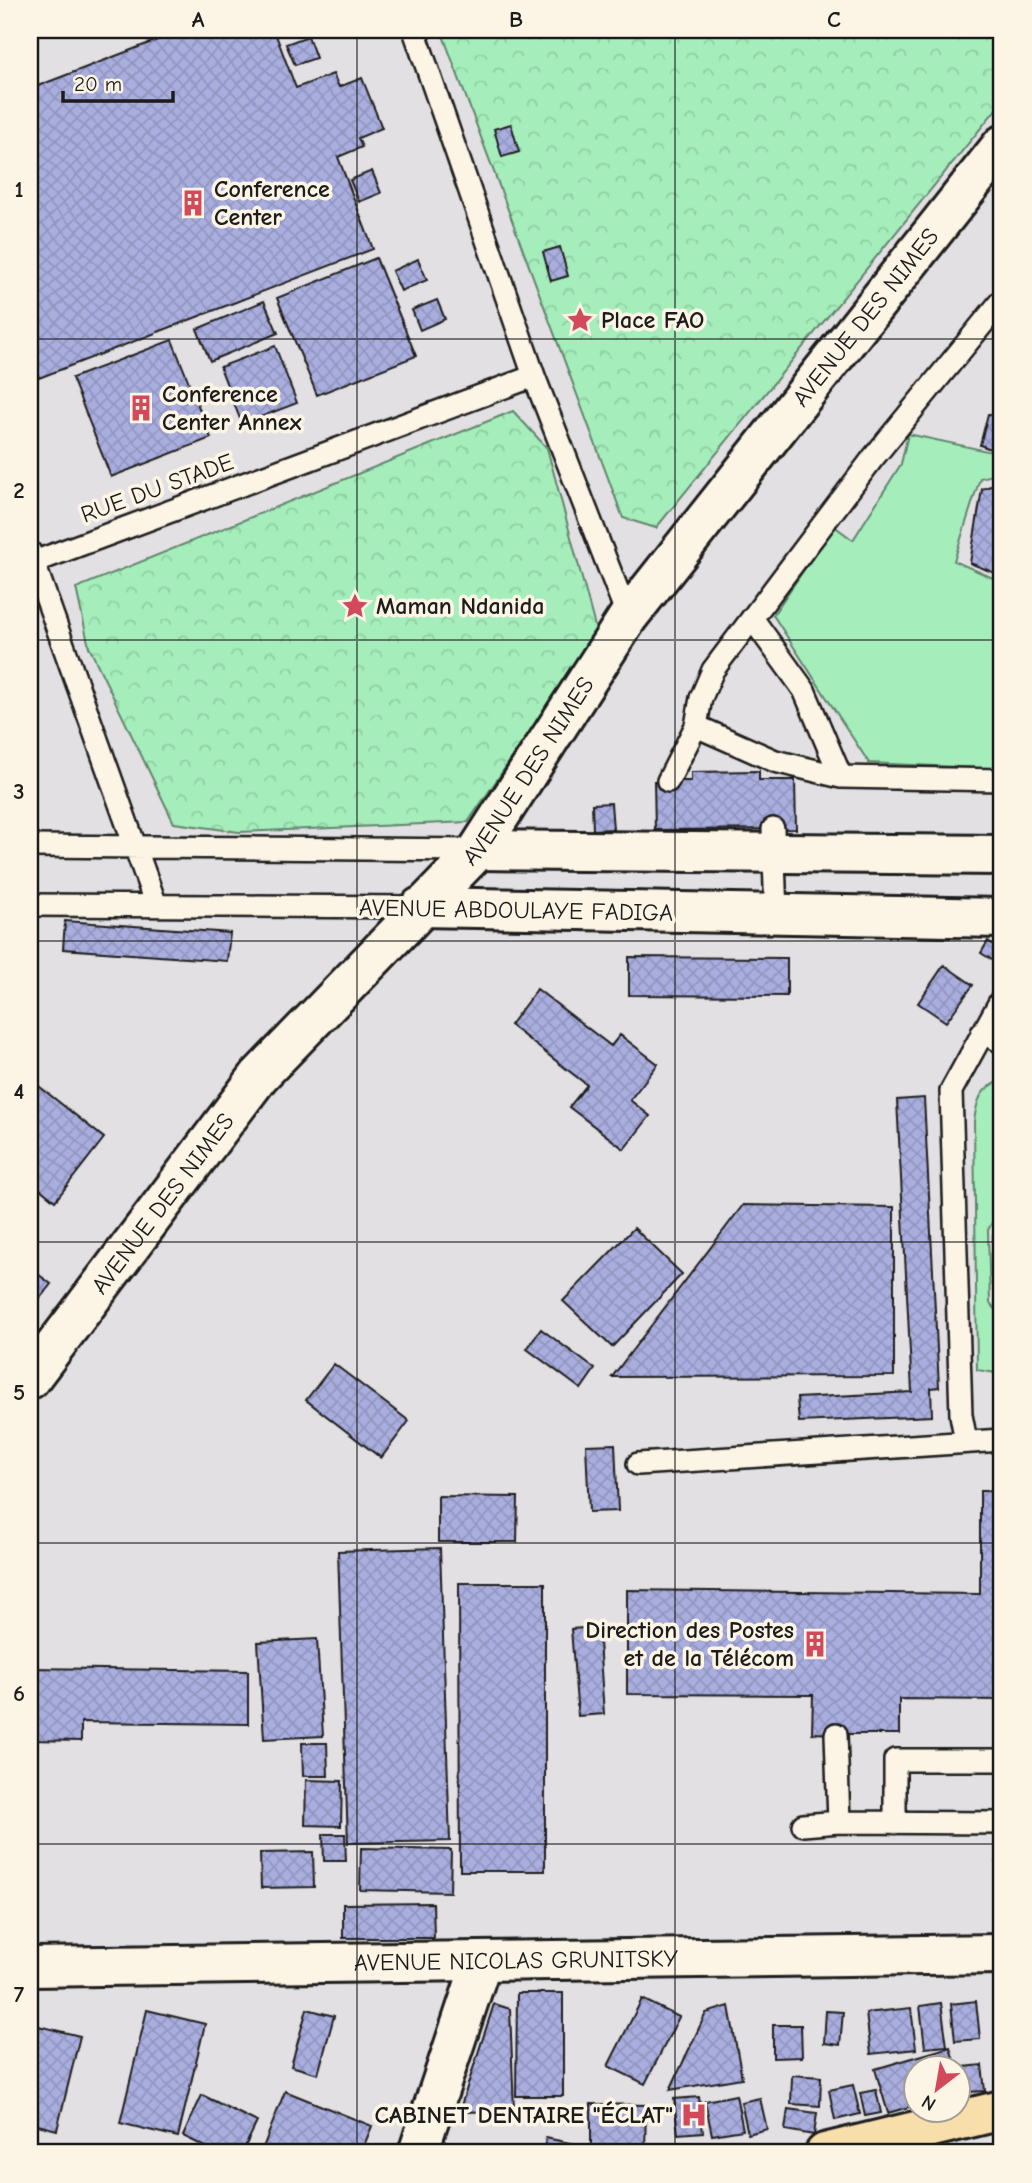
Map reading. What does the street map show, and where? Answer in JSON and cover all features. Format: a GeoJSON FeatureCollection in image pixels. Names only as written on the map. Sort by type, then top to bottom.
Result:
{"type":"FeatureCollection","features":[{"type":"Feature","properties":{"kind":"highway"},"geometry":{"type":"LineString","coordinates":[[825,2153],[1002,2110]]}},
{"type":"Feature","properties":{"kind":"street","name":"AVENUE DES NIMES"},"geometry":{"type":"LineString","coordinates":[[30,1379],[259,1076],[478,850],[628,617],[1002,145]]}},
{"type":"Feature","properties":{"kind":"street"},"geometry":{"type":"LineString","coordinates":[[478,850],[584,851],[665,841],[773,841],[1002,855]]}},
{"type":"Feature","properties":{"kind":"street"},"geometry":{"type":"LineString","coordinates":[[584,851],[586,909]]}},
{"type":"Feature","properties":{"kind":"street","name":"AVENUE ABDOULAYE FADIGA"},"geometry":{"type":"LineString","coordinates":[[420,907],[586,909],[776,916],[1002,918]]}},
{"type":"Feature","properties":{"kind":"street","name":"AVENUE NICOLAS GRUNITSKY"},"geometry":{"type":"LineString","coordinates":[[30,1967],[1002,1954]]}},
{"type":"Feature","properties":{"kind":"street"},"geometry":{"type":"LineString","coordinates":[[418,2153],[482,1961]]}},
{"type":"Feature","properties":{"kind":"lane"},"geometry":{"type":"LineString","coordinates":[[414,30],[534,376],[628,617]]}},
{"type":"Feature","properties":{"kind":"lane"},"geometry":{"type":"LineString","coordinates":[[668,781],[696,726],[701,698],[713,670],[873,458],[1002,300]]}},
{"type":"Feature","properties":{"kind":"lane","name":"RUE DU STADE"},"geometry":{"type":"LineString","coordinates":[[156,905],[32,557],[534,376]]}},
{"type":"Feature","properties":{"kind":"lane"},"geometry":{"type":"LineString","coordinates":[[752,618],[804,690],[841,777]]}},
{"type":"Feature","properties":{"kind":"lane"},"geometry":{"type":"LineString","coordinates":[[696,726],[774,771],[841,777],[1002,780]]}},
{"type":"Feature","properties":{"kind":"lane"},"geometry":{"type":"LineString","coordinates":[[773,841],[776,916]]}},
{"type":"Feature","properties":{"kind":"lane"},"geometry":{"type":"LineString","coordinates":[[30,846],[478,850]]}},
{"type":"Feature","properties":{"kind":"lane","name":"AVENUE ABDOULAYE FADIGA"},"geometry":{"type":"LineString","coordinates":[[30,905],[420,907]]}},
{"type":"Feature","properties":{"kind":"lane"},"geometry":{"type":"LineString","coordinates":[[966,1441],[961,1415],[951,1091],[1002,998]]}},
{"type":"Feature","properties":{"kind":"lane"},"geometry":{"type":"LineString","coordinates":[[982,1033],[1002,1042]]}},
{"type":"Feature","properties":{"kind":"lane"},"geometry":{"type":"LineString","coordinates":[[638,1464],[1002,1440]]}},
{"type":"Feature","properties":{"kind":"lane"},"geometry":{"type":"LineString","coordinates":[[836,1734],[839,1822]]}},
{"type":"Feature","properties":{"kind":"lane"},"geometry":{"type":"LineString","coordinates":[[895,1822],[895,1760],[1002,1760]]}},
{"type":"Feature","properties":{"kind":"lane"},"geometry":{"type":"LineString","coordinates":[[803,1825],[839,1822],[1002,1823]]}},
{"type":"Feature","properties":{"kind":"green space"},"geometry":{"type":"Polygon","coordinates":[[[441,30],[1002,30],[1002,102],[656,528],[623,518],[441,30]]]}},
{"type":"Feature","properties":{"kind":"green space"},"geometry":{"type":"Polygon","coordinates":[[[513,411],[547,448],[597,634],[468,822],[239,832],[174,823],[89,647],[76,588],[513,411]]]}},
{"type":"Feature","properties":{"kind":"green space"},"geometry":{"type":"Polygon","coordinates":[[[908,434],[992,452],[1002,473],[980,478],[954,561],[1002,582],[1002,769],[869,763],[773,615],[834,526],[853,540],[901,464],[908,434]]]}},
{"type":"Feature","properties":{"kind":"green space"},"geometry":{"type":"Polygon","coordinates":[[[1002,1080],[1002,1205],[988,1230],[990,1303],[1002,1316],[1002,1374],[977,1370],[974,1121],[984,1091],[1002,1080]]]}},
{"type":"Feature","properties":{"kind":"building","name":"Conference Center"},"geometry":{"type":"Polygon","coordinates":[[[183,30],[274,30],[296,88],[333,74],[339,87],[362,78],[382,128],[358,138],[362,147],[338,157],[373,249],[39,378],[30,354],[30,89],[183,30]]]}},
{"type":"Feature","properties":{"kind":"building"},"geometry":{"type":"Polygon","coordinates":[[[308,36],[316,58],[295,65],[286,44],[308,36]]]}},
{"type":"Feature","properties":{"kind":"building"},"geometry":{"type":"Polygon","coordinates":[[[511,124],[519,152],[502,157],[494,129],[511,124]]]}},
{"type":"Feature","properties":{"kind":"building"},"geometry":{"type":"Polygon","coordinates":[[[372,171],[381,193],[359,202],[350,180],[372,171]]]}},
{"type":"Feature","properties":{"kind":"building"},"geometry":{"type":"Polygon","coordinates":[[[560,247],[568,276],[551,281],[543,252],[560,247]]]}},
{"type":"Feature","properties":{"kind":"building"},"geometry":{"type":"Polygon","coordinates":[[[376,258],[416,356],[317,395],[277,298],[376,258]]]}},
{"type":"Feature","properties":{"kind":"building"},"geometry":{"type":"Polygon","coordinates":[[[418,259],[427,280],[401,291],[392,271],[418,259]]]}},
{"type":"Feature","properties":{"kind":"building"},"geometry":{"type":"Polygon","coordinates":[[[437,300],[445,319],[420,330],[412,310],[437,300]]]}},
{"type":"Feature","properties":{"kind":"building"},"geometry":{"type":"Polygon","coordinates":[[[264,301],[278,333],[210,361],[197,329],[264,301]]]}},
{"type":"Feature","properties":{"kind":"building","name":"Conference Center Annex"},"geometry":{"type":"Polygon","coordinates":[[[172,340],[211,438],[111,477],[72,378],[172,340]]]}},
{"type":"Feature","properties":{"kind":"building"},"geometry":{"type":"Polygon","coordinates":[[[275,346],[297,403],[242,424],[220,367],[275,346]]]}},
{"type":"Feature","properties":{"kind":"building"},"geometry":{"type":"Polygon","coordinates":[[[988,414],[1002,415],[1002,453],[980,445],[988,414]]]}},
{"type":"Feature","properties":{"kind":"building"},"geometry":{"type":"Polygon","coordinates":[[[1002,482],[1002,576],[970,563],[982,489],[1002,482]]]}},
{"type":"Feature","properties":{"kind":"building"},"geometry":{"type":"Polygon","coordinates":[[[759,771],[759,780],[795,780],[796,829],[655,830],[654,781],[691,781],[691,772],[759,771]]]}},
{"type":"Feature","properties":{"kind":"building"},"geometry":{"type":"Polygon","coordinates":[[[611,803],[613,829],[593,830],[592,804],[611,803]]]}},
{"type":"Feature","properties":{"kind":"building"},"geometry":{"type":"Polygon","coordinates":[[[65,921],[230,933],[227,961],[63,949],[65,921]]]}},
{"type":"Feature","properties":{"kind":"building"},"geometry":{"type":"Polygon","coordinates":[[[988,941],[1002,951],[997,963],[981,953],[988,941]]]}},
{"type":"Feature","properties":{"kind":"building"},"geometry":{"type":"Polygon","coordinates":[[[629,957],[787,958],[787,996],[629,995],[629,957]]]}},
{"type":"Feature","properties":{"kind":"building"},"geometry":{"type":"Polygon","coordinates":[[[944,965],[973,985],[946,1022],[918,1003],[944,965]]]}},
{"type":"Feature","properties":{"kind":"building"},"geometry":{"type":"Polygon","coordinates":[[[537,989],[611,1046],[620,1035],[658,1064],[630,1100],[650,1116],[624,1149],[569,1107],[587,1085],[510,1025],[537,989]]]}},
{"type":"Feature","properties":{"kind":"building"},"geometry":{"type":"Polygon","coordinates":[[[30,1079],[104,1138],[55,1201],[30,1181],[30,1079]]]}},
{"type":"Feature","properties":{"kind":"building"},"geometry":{"type":"Polygon","coordinates":[[[924,1098],[939,1387],[931,1388],[932,1416],[799,1422],[797,1398],[912,1392],[897,1100],[924,1098]]]}},
{"type":"Feature","properties":{"kind":"building"},"geometry":{"type":"Polygon","coordinates":[[[743,1205],[894,1207],[894,1376],[612,1377],[743,1205]]]}},
{"type":"Feature","properties":{"kind":"building"},"geometry":{"type":"Polygon","coordinates":[[[634,1228],[682,1274],[612,1347],[563,1301],[634,1228]]]}},
{"type":"Feature","properties":{"kind":"building"},"geometry":{"type":"Polygon","coordinates":[[[1002,1233],[1002,1305],[996,1305],[993,1235],[1002,1233]]]}},
{"type":"Feature","properties":{"kind":"building"},"geometry":{"type":"Polygon","coordinates":[[[30,1268],[51,1284],[30,1311],[30,1268]]]}},
{"type":"Feature","properties":{"kind":"building"},"geometry":{"type":"Polygon","coordinates":[[[541,1329],[595,1369],[581,1389],[527,1349],[541,1329]]]}},
{"type":"Feature","properties":{"kind":"building"},"geometry":{"type":"Polygon","coordinates":[[[334,1364],[409,1421],[381,1458],[306,1400],[334,1364]]]}},
{"type":"Feature","properties":{"kind":"building"},"geometry":{"type":"Polygon","coordinates":[[[615,1444],[618,1511],[589,1512],[586,1445],[615,1444]]]}},
{"type":"Feature","properties":{"kind":"building","name":"Direction des Postes et de la Télécom"},"geometry":{"type":"Polygon","coordinates":[[[980,1491],[1002,1491],[1002,1700],[899,1699],[899,1734],[836,1734],[812,1733],[813,1695],[627,1694],[627,1590],[980,1594],[980,1491]]]}},
{"type":"Feature","properties":{"kind":"building"},"geometry":{"type":"Polygon","coordinates":[[[438,1496],[518,1497],[517,1542],[438,1542],[438,1496]]]}},
{"type":"Feature","properties":{"kind":"building"},"geometry":{"type":"Polygon","coordinates":[[[440,1548],[450,1841],[348,1843],[338,1551],[440,1548]]]}},
{"type":"Feature","properties":{"kind":"building"},"geometry":{"type":"Polygon","coordinates":[[[459,1583],[545,1583],[545,1871],[460,1871],[459,1583]]]}},
{"type":"Feature","properties":{"kind":"building"},"geometry":{"type":"Polygon","coordinates":[[[598,1627],[604,1714],[578,1716],[571,1629],[598,1627]]]}},
{"type":"Feature","properties":{"kind":"building"},"geometry":{"type":"Polygon","coordinates":[[[317,1639],[323,1736],[264,1739],[258,1642],[317,1639]]]}},
{"type":"Feature","properties":{"kind":"building"},"geometry":{"type":"Polygon","coordinates":[[[30,1668],[248,1671],[248,1724],[81,1722],[81,1741],[30,1740],[30,1668]]]}},
{"type":"Feature","properties":{"kind":"building"},"geometry":{"type":"Polygon","coordinates":[[[302,1743],[327,1743],[328,1776],[303,1776],[302,1743]]]}},
{"type":"Feature","properties":{"kind":"building"},"geometry":{"type":"Polygon","coordinates":[[[306,1780],[342,1781],[341,1826],[305,1825],[306,1780]]]}},
{"type":"Feature","properties":{"kind":"building"},"geometry":{"type":"Polygon","coordinates":[[[323,1834],[345,1834],[346,1861],[324,1861],[323,1834]]]}},
{"type":"Feature","properties":{"kind":"building"},"geometry":{"type":"Polygon","coordinates":[[[361,1848],[451,1850],[450,1892],[360,1890],[361,1848]]]}},
{"type":"Feature","properties":{"kind":"building"},"geometry":{"type":"Polygon","coordinates":[[[313,1852],[314,1887],[261,1888],[260,1853],[313,1852]]]}},
{"type":"Feature","properties":{"kind":"building"},"geometry":{"type":"Polygon","coordinates":[[[1002,1861],[1002,1896],[999,1896],[996,1862],[1002,1861]]]}},
{"type":"Feature","properties":{"kind":"building"},"geometry":{"type":"Polygon","coordinates":[[[433,1903],[434,1938],[343,1938],[343,1904],[433,1903]]]}},
{"type":"Feature","properties":{"kind":"building"},"geometry":{"type":"Polygon","coordinates":[[[517,1993],[563,1993],[563,2096],[516,2096],[517,1993]]]}},
{"type":"Feature","properties":{"kind":"building"},"geometry":{"type":"Polygon","coordinates":[[[642,1999],[679,2017],[645,2084],[608,2066],[642,1999]]]}},
{"type":"Feature","properties":{"kind":"building"},"geometry":{"type":"Polygon","coordinates":[[[976,2001],[980,2039],[955,2041],[951,2004],[976,2001]]]}},
{"type":"Feature","properties":{"kind":"building"},"geometry":{"type":"Polygon","coordinates":[[[941,2003],[947,2046],[925,2048],[920,2006],[941,2003]]]}},
{"type":"Feature","properties":{"kind":"building"},"geometry":{"type":"Polygon","coordinates":[[[494,2004],[510,2009],[514,2111],[459,2112],[494,2004]]]}},
{"type":"Feature","properties":{"kind":"building"},"geometry":{"type":"Polygon","coordinates":[[[729,2006],[742,2078],[670,2090],[706,2013],[729,2006]]]}},
{"type":"Feature","properties":{"kind":"building"},"geometry":{"type":"Polygon","coordinates":[[[911,2008],[916,2049],[871,2054],[866,2013],[911,2008]]]}},
{"type":"Feature","properties":{"kind":"building"},"geometry":{"type":"Polygon","coordinates":[[[307,2009],[334,2016],[318,2074],[291,2066],[307,2009]]]}},
{"type":"Feature","properties":{"kind":"building"},"geometry":{"type":"Polygon","coordinates":[[[147,2010],[205,2024],[178,2137],[120,2123],[147,2010]]]}},
{"type":"Feature","properties":{"kind":"building"},"geometry":{"type":"Polygon","coordinates":[[[826,2011],[843,2012],[840,2045],[824,2043],[826,2011]]]}},
{"type":"Feature","properties":{"kind":"building"},"geometry":{"type":"Polygon","coordinates":[[[30,2024],[80,2036],[57,2130],[30,2123],[30,2024]]]}},
{"type":"Feature","properties":{"kind":"building"},"geometry":{"type":"Polygon","coordinates":[[[773,2025],[801,2025],[802,2057],[773,2058],[773,2025]]]}},
{"type":"Feature","properties":{"kind":"building"},"geometry":{"type":"Polygon","coordinates":[[[950,2047],[952,2054],[926,2054],[950,2047]]]}},
{"type":"Feature","properties":{"kind":"building"},"geometry":{"type":"Polygon","coordinates":[[[902,2061],[902,2109],[888,2113],[875,2069],[902,2061]]]}},
{"type":"Feature","properties":{"kind":"building"},"geometry":{"type":"Polygon","coordinates":[[[982,2065],[985,2091],[972,2092],[972,2066],[982,2065]]]}},
{"type":"Feature","properties":{"kind":"building"},"geometry":{"type":"Polygon","coordinates":[[[792,2075],[821,2077],[820,2106],[791,2104],[792,2075]]]}},
{"type":"Feature","properties":{"kind":"building"},"geometry":{"type":"Polygon","coordinates":[[[853,2085],[860,2114],[835,2120],[829,2090],[853,2085]]]}},
{"type":"Feature","properties":{"kind":"building"},"geometry":{"type":"Polygon","coordinates":[[[876,2090],[881,2113],[865,2116],[860,2093],[876,2090]]]}},
{"type":"Feature","properties":{"kind":"building"},"geometry":{"type":"Polygon","coordinates":[[[285,2091],[372,2126],[361,2153],[261,2153],[285,2091]]]}},
{"type":"Feature","properties":{"kind":"building"},"geometry":{"type":"Polygon","coordinates":[[[202,2095],[257,2122],[242,2153],[218,2153],[183,2136],[202,2095]]]}},
{"type":"Feature","properties":{"kind":"building"},"geometry":{"type":"Polygon","coordinates":[[[736,2095],[743,2130],[712,2135],[705,2101],[736,2095]]]}},
{"type":"Feature","properties":{"kind":"building"},"geometry":{"type":"Polygon","coordinates":[[[699,2097],[703,2132],[678,2134],[674,2099],[699,2097]]]}},
{"type":"Feature","properties":{"kind":"building"},"geometry":{"type":"Polygon","coordinates":[[[760,2098],[767,2129],[748,2134],[741,2102],[760,2098]]]}},
{"type":"Feature","properties":{"kind":"building"},"geometry":{"type":"Polygon","coordinates":[[[591,2104],[646,2105],[645,2153],[591,2153],[591,2104]]]}},
{"type":"Feature","properties":{"kind":"building"},"geometry":{"type":"Polygon","coordinates":[[[788,2109],[817,2113],[814,2135],[785,2130],[788,2109]]]}},
{"type":"Feature","properties":{"kind":"building"},"geometry":{"type":"Polygon","coordinates":[[[546,2138],[584,2146],[582,2153],[543,2153],[546,2138]]]}},
{"type":"Feature","properties":{"kind":"place","name":"Conference Center"},"geometry":{"type":"Point","coordinates":[193,203]}},
{"type":"Feature","properties":{"kind":"place","name":"Place FAO"},"geometry":{"type":"Point","coordinates":[580,320]}},
{"type":"Feature","properties":{"kind":"place","name":"Conference Center Annex"},"geometry":{"type":"Point","coordinates":[141,408]}},
{"type":"Feature","properties":{"kind":"place","name":"Maman Ndanida"},"geometry":{"type":"Point","coordinates":[355,606]}},
{"type":"Feature","properties":{"kind":"place","name":"Direction des Postes et de la Télécom"},"geometry":{"type":"Point","coordinates":[815,1644]}},
{"type":"Feature","properties":{"kind":"place","name":"CABINET DENTAIRE \"ÉCLAT\""},"geometry":{"type":"Point","coordinates":[694,2115]}}]}
